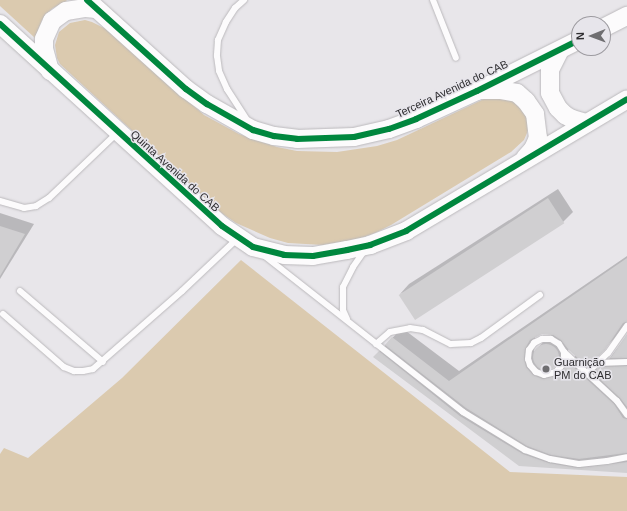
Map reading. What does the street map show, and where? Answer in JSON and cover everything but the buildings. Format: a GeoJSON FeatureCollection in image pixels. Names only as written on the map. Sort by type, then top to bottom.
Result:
{"type":"FeatureCollection","features":[{"type":"Feature","properties":{"kind":"main road","name":"Terceira Avenida do CAB"},"geometry":{"type":"LineString","coordinates":[[92,5],[186,89],[231,119],[253,130],[274,136],[297,139],[354,137],[389,129],[477,90],[571,44]]}},
{"type":"Feature","properties":{"kind":"main road"},"geometry":{"type":"LineString","coordinates":[[50,71],[44,48],[44,39],[52,21],[66,12],[86,8],[92,5]]}},
{"type":"Feature","properties":{"kind":"main road"},"geometry":{"type":"LineString","coordinates":[[611,24],[627,16]]}},
{"type":"Feature","properties":{"kind":"main road","name":"Quinta Avenida do CAB"},"geometry":{"type":"LineString","coordinates":[[0,24],[118,133],[222,226],[246,242],[269,252],[299,256],[330,253],[370,245]]}},
{"type":"Feature","properties":{"kind":"main road"},"geometry":{"type":"LineString","coordinates":[[560,50],[550,70],[550,93],[558,108],[565,115],[572,119],[586,123]]}},
{"type":"Feature","properties":{"kind":"main road"},"geometry":{"type":"LineString","coordinates":[[477,90],[500,90],[517,93],[526,101],[535,114],[538,138],[533,149],[520,163]]}},
{"type":"Feature","properties":{"kind":"main road"},"geometry":{"type":"LineString","coordinates":[[370,245],[406,231],[627,98]]}},
{"type":"Feature","properties":{"kind":"lane"},"geometry":{"type":"LineString","coordinates":[[244,0],[234,8],[226,22],[218,40],[217,56],[220,71],[227,88],[253,130]]}},
{"type":"Feature","properties":{"kind":"lane"},"geometry":{"type":"LineString","coordinates":[[433,0],[456,58]]}},
{"type":"Feature","properties":{"kind":"lane"},"geometry":{"type":"LineString","coordinates":[[0,201],[24,208],[36,206],[49,198],[118,133]]}},
{"type":"Feature","properties":{"kind":"lane"},"geometry":{"type":"LineString","coordinates":[[3,314],[64,367],[74,371],[93,369],[246,242],[463,412],[525,450],[550,459],[579,464],[627,457]]}},
{"type":"Feature","properties":{"kind":"lane"},"geometry":{"type":"LineString","coordinates":[[348,321],[343,310],[343,287],[353,267],[370,245]]}},
{"type":"Feature","properties":{"kind":"lane"},"geometry":{"type":"LineString","coordinates":[[20,291],[103,362]]}},
{"type":"Feature","properties":{"kind":"lane"},"geometry":{"type":"LineString","coordinates":[[376,344],[390,332],[410,328],[423,330],[451,344],[470,343],[481,338],[540,295]]}},
{"type":"Feature","properties":{"kind":"lane"},"geometry":{"type":"LineString","coordinates":[[586,373],[608,353],[627,326]]}},
{"type":"Feature","properties":{"kind":"lane"},"geometry":{"type":"LineString","coordinates":[[564,352],[564,360],[556,372],[544,375],[536,372],[530,365],[528,359],[529,350],[534,342],[542,338],[555,341],[564,352],[617,401],[627,415]]}},
{"type":"Feature","properties":{"kind":"lane"},"geometry":{"type":"LineString","coordinates":[[598,363],[627,362]]}},
{"type":"Feature","properties":{"kind":"shaded area"},"geometry":{"type":"Polygon","coordinates":[[[0,0],[67,1],[53,8],[47,13],[42,20],[35,38],[0,6],[0,0]]]}},
{"type":"Feature","properties":{"kind":"shaded area"},"geometry":{"type":"Polygon","coordinates":[[[85,20],[110,31],[204,115],[239,134],[277,147],[297,151],[337,152],[377,146],[397,140],[484,99],[508,97],[526,112],[529,126],[524,140],[511,152],[391,225],[375,233],[358,239],[323,245],[288,243],[270,238],[236,223],[220,212],[60,64],[57,58],[55,45],[59,32],[70,23],[85,20]]]}},
{"type":"Feature","properties":{"kind":"shaded area"},"geometry":{"type":"Polygon","coordinates":[[[241,260],[510,472],[627,477],[627,511],[0,511],[0,454],[4,448],[28,458],[122,378],[241,260]]]}},
{"type":"Feature","properties":{"kind":"cycle path"},"geometry":{"type":"LineString","coordinates":[[87,0],[186,89],[207,104],[253,130],[274,136],[297,139],[354,137],[389,129],[416,119],[477,91],[571,44]]}},
{"type":"Feature","properties":{"kind":"cycle path"},"geometry":{"type":"LineString","coordinates":[[0,24],[222,226],[253,247],[284,255],[313,256],[347,250],[370,245],[406,231],[627,99]]}},
{"type":"Feature","properties":{"kind":"place","name":"Guarnição PM do CAB"},"geometry":{"type":"Point","coordinates":[546,369]}}]}
